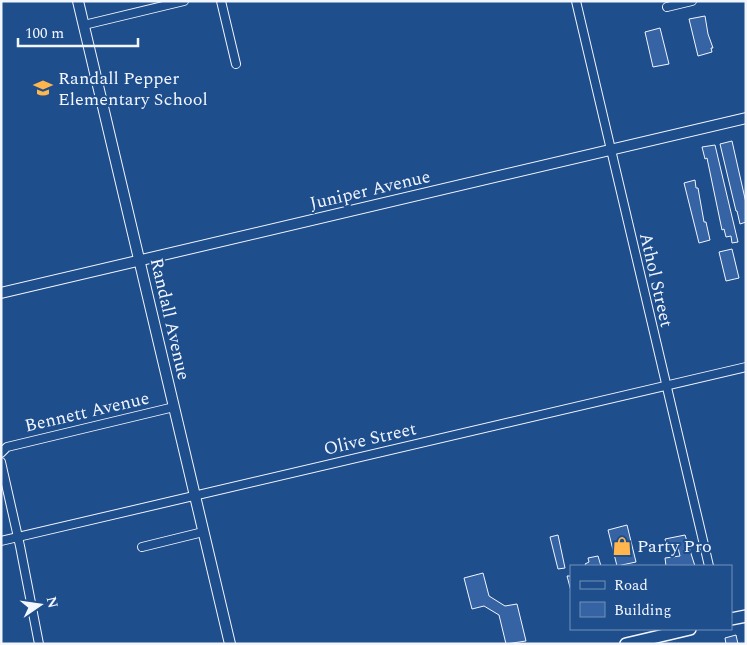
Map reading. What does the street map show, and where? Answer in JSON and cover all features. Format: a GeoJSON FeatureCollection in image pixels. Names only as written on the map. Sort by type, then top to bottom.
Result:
{"type":"FeatureCollection","features":[{"type":"Feature","properties":{"kind":"main road"},"geometry":{"type":"LineString","coordinates":[[732,619],[746,616]]}},
{"type":"Feature","properties":{"kind":"main road"},"geometry":{"type":"LineString","coordinates":[[626,644],[686,630]]}},
{"type":"Feature","properties":{"kind":"street","name":"Randall Avenue"},"geometry":{"type":"LineString","coordinates":[[78,1],[230,644]]}},
{"type":"Feature","properties":{"kind":"street"},"geometry":{"type":"LineString","coordinates":[[84,25],[184,1]]}},
{"type":"Feature","properties":{"kind":"street"},"geometry":{"type":"LineString","coordinates":[[221,1],[236,64]]}},
{"type":"Feature","properties":{"kind":"street","name":"Athol Street"},"geometry":{"type":"LineString","coordinates":[[576,1],[709,565]]}},
{"type":"Feature","properties":{"kind":"street"},"geometry":{"type":"LineString","coordinates":[[667,7],[692,1]]}},
{"type":"Feature","properties":{"kind":"street","name":"Juniper Avenue"},"geometry":{"type":"LineString","coordinates":[[1,293],[746,118]]}},
{"type":"Feature","properties":{"kind":"street","name":"Olive Street"},"geometry":{"type":"LineString","coordinates":[[1,541],[746,367]]}},
{"type":"Feature","properties":{"kind":"street","name":"Bennett Avenue"},"geometry":{"type":"LineString","coordinates":[[1,453],[7,447],[174,407]]}},
{"type":"Feature","properties":{"kind":"street"},"geometry":{"type":"LineString","coordinates":[[1,462],[39,644]]}},
{"type":"Feature","properties":{"kind":"street"},"geometry":{"type":"LineString","coordinates":[[142,546],[203,532]]}},
{"type":"Feature","properties":{"kind":"building"},"geometry":{"type":"Polygon","coordinates":[[[705,16],[713,48],[711,48],[712,52],[698,56],[689,19],[705,16]]]}},
{"type":"Feature","properties":{"kind":"building"},"geometry":{"type":"Polygon","coordinates":[[[660,28],[669,64],[653,67],[645,32],[660,28]]]}},
{"type":"Feature","properties":{"kind":"building"},"geometry":{"type":"Polygon","coordinates":[[[732,141],[746,203],[746,222],[740,224],[720,144],[732,141]]]}},
{"type":"Feature","properties":{"kind":"building"},"geometry":{"type":"Polygon","coordinates":[[[715,145],[738,242],[732,243],[731,236],[726,237],[724,229],[722,230],[707,158],[705,159],[702,147],[715,145]]]}},
{"type":"Feature","properties":{"kind":"building"},"geometry":{"type":"Polygon","coordinates":[[[695,180],[710,240],[699,243],[684,183],[695,180]]]}},
{"type":"Feature","properties":{"kind":"building"},"geometry":{"type":"Polygon","coordinates":[[[732,249],[739,278],[726,281],[719,252],[732,249]]]}},
{"type":"Feature","properties":{"kind":"building","name":"Party Pro"},"geometry":{"type":"Polygon","coordinates":[[[627,525],[636,562],[617,565],[608,530],[627,525]]]}},
{"type":"Feature","properties":{"kind":"building"},"geometry":{"type":"Polygon","coordinates":[[[558,535],[565,568],[558,569],[550,537],[558,535]]]}},
{"type":"Feature","properties":{"kind":"building"},"geometry":{"type":"Polygon","coordinates":[[[685,535],[695,565],[666,565],[665,558],[680,556],[677,544],[667,547],[665,539],[685,535]]]}},
{"type":"Feature","properties":{"kind":"building"},"geometry":{"type":"Polygon","coordinates":[[[598,556],[601,565],[586,565],[589,562],[588,558],[598,556]]]}},
{"type":"Feature","properties":{"kind":"building"},"geometry":{"type":"Polygon","coordinates":[[[483,573],[489,596],[505,606],[517,604],[526,641],[506,644],[499,615],[484,606],[472,609],[464,578],[483,573]]]}},
{"type":"Feature","properties":{"kind":"building"},"geometry":{"type":"Polygon","coordinates":[[[567,576],[570,576],[570,587],[567,576]]]}},
{"type":"Feature","properties":{"kind":"building"},"geometry":{"type":"Polygon","coordinates":[[[736,635],[738,644],[726,644],[725,638],[736,635]]]}},
{"type":"Feature","properties":{"kind":"place","name":"Randall Pepper Elementary School"},"geometry":{"type":"Point","coordinates":[43,88]}},
{"type":"Feature","properties":{"kind":"place","name":"Party Pro"},"geometry":{"type":"Point","coordinates":[622,546]}}]}
